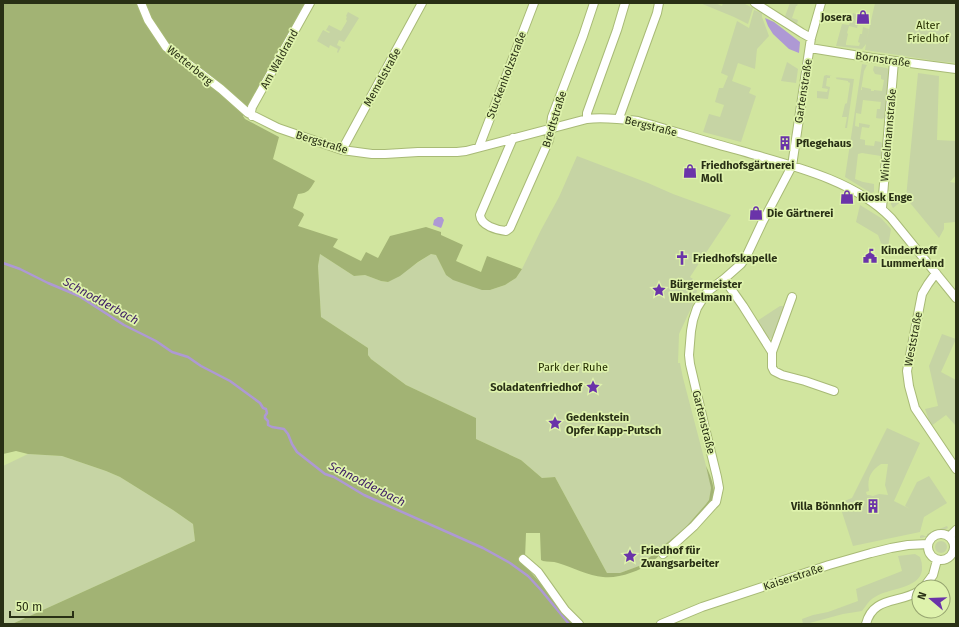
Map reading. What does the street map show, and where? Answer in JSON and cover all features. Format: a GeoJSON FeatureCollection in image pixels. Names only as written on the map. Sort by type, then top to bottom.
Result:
{"type":"FeatureCollection","features":[{"type":"Feature","properties":{"kind":"street","name":"Wetterberg"},"geometry":{"type":"LineString","coordinates":[[141,3],[148,20],[166,47],[221,89],[252,116]]}},
{"type":"Feature","properties":{"kind":"street","name":"Am Waldrand"},"geometry":{"type":"LineString","coordinates":[[252,116],[252,107],[310,3]]}},
{"type":"Feature","properties":{"kind":"street","name":"Memelstraße"},"geometry":{"type":"LineString","coordinates":[[342,150],[422,3]]}},
{"type":"Feature","properties":{"kind":"street","name":"Stuckenholzstraße"},"geometry":{"type":"LineString","coordinates":[[479,147],[534,3]]}},
{"type":"Feature","properties":{"kind":"street","name":"Bredtstraße"},"geometry":{"type":"LineString","coordinates":[[513,138],[480,215],[482,223],[498,231],[506,231],[510,228],[549,140],[552,117],[594,3]]}},
{"type":"Feature","properties":{"kind":"street"},"geometry":{"type":"LineString","coordinates":[[587,119],[587,113],[617,30],[625,3]]}},
{"type":"Feature","properties":{"kind":"street"},"geometry":{"type":"LineString","coordinates":[[618,118],[657,13],[659,3]]}},
{"type":"Feature","properties":{"kind":"street"},"geometry":{"type":"LineString","coordinates":[[756,3],[811,38]]}},
{"type":"Feature","properties":{"kind":"street","name":"Gartenstraße"},"geometry":{"type":"LineString","coordinates":[[663,554],[694,526],[716,502],[719,488],[718,477],[690,364],[689,354],[693,320],[697,308],[707,292],[738,267],[746,257],[792,166],[811,38],[821,3]]}},
{"type":"Feature","properties":{"kind":"street","name":"Bornstraße"},"geometry":{"type":"LineString","coordinates":[[810,48],[956,69]]}},
{"type":"Feature","properties":{"kind":"street","name":"Winkelmannstraße"},"geometry":{"type":"LineString","coordinates":[[882,208],[894,61]]}},
{"type":"Feature","properties":{"kind":"street","name":"Bergstraße"},"geometry":{"type":"LineString","coordinates":[[252,116],[278,128],[342,150],[372,154],[466,151],[550,128],[594,118],[618,118],[650,124],[792,166],[845,186],[882,208],[956,298]]}},
{"type":"Feature","properties":{"kind":"street","name":"Weststraße"},"geometry":{"type":"LineString","coordinates":[[936,273],[922,294],[907,371],[909,386],[915,408],[956,469]]}},
{"type":"Feature","properties":{"kind":"street"},"geometry":{"type":"LineString","coordinates":[[724,279],[772,352]]}},
{"type":"Feature","properties":{"kind":"street"},"geometry":{"type":"LineString","coordinates":[[792,297],[772,352],[772,367],[774,371],[782,375],[834,391]]}},
{"type":"Feature","properties":{"kind":"street"},"geometry":{"type":"LineString","coordinates":[[928,544],[929,553],[932,557],[937,560],[945,560],[952,555],[955,548],[949,537],[956,530]]}},
{"type":"Feature","properties":{"kind":"street","name":"Kaiserstraße"},"geometry":{"type":"LineString","coordinates":[[661,624],[702,607],[829,565],[896,547],[928,544],[931,539],[939,534],[949,537]]}},
{"type":"Feature","properties":{"kind":"street"},"geometry":{"type":"LineString","coordinates":[[523,559],[538,572],[565,610],[579,624]]}},
{"type":"Feature","properties":{"kind":"street"},"geometry":{"type":"LineString","coordinates":[[930,579],[933,574],[937,560]]}},
{"type":"Feature","properties":{"kind":"street"},"geometry":{"type":"LineString","coordinates":[[866,624],[869,616],[877,606],[911,594]]}},
{"type":"Feature","properties":{"kind":"green space"},"geometry":{"type":"Polygon","coordinates":[[[3,3],[307,3],[243,116],[245,119],[279,137],[273,159],[315,181],[307,192],[298,194],[293,208],[304,215],[298,226],[338,239],[333,247],[361,261],[366,252],[378,258],[390,236],[426,227],[441,232],[441,235],[463,245],[456,261],[481,272],[487,256],[522,269],[516,278],[505,285],[490,290],[482,290],[453,280],[446,275],[436,255],[431,254],[400,276],[388,282],[365,275],[354,276],[320,254],[318,266],[321,317],[368,348],[368,355],[371,359],[406,385],[476,418],[476,439],[521,460],[542,478],[555,477],[607,573],[620,573],[639,566],[685,528],[709,500],[711,488],[706,466],[711,477],[714,496],[705,511],[686,531],[651,563],[641,569],[615,577],[598,576],[556,562],[543,561],[541,560],[540,533],[526,533],[525,558],[528,569],[576,624],[12,624],[195,541],[193,524],[120,477],[62,456],[28,454],[16,451],[3,454],[3,3]]]}},
{"type":"Feature","properties":{"kind":"green space"},"geometry":{"type":"Polygon","coordinates":[[[700,3],[715,3],[722,6],[723,3],[743,3],[753,8],[748,24],[700,3]]]}},
{"type":"Feature","properties":{"kind":"green space"},"geometry":{"type":"Polygon","coordinates":[[[790,3],[798,3],[792,18],[798,20],[797,24],[795,25],[784,19],[790,3]]]}},
{"type":"Feature","properties":{"kind":"green space","name":"Alter Friedhof"},"geometry":{"type":"Polygon","coordinates":[[[875,3],[956,3],[956,63],[865,50],[866,44],[862,49],[836,46],[842,24],[849,25],[853,13],[860,16],[857,28],[849,26],[846,45],[859,46],[860,43],[858,42],[860,34],[862,34],[863,27],[869,29],[866,43],[875,3]]]}},
{"type":"Feature","properties":{"kind":"green space"},"geometry":{"type":"Polygon","coordinates":[[[754,10],[762,13],[769,36],[757,49],[755,69],[738,63],[732,81],[751,88],[749,93],[756,96],[741,142],[703,132],[709,114],[720,117],[724,105],[715,102],[719,88],[723,88],[728,76],[721,73],[737,21],[749,28],[754,10]]]}},
{"type":"Feature","properties":{"kind":"green space"},"geometry":{"type":"Polygon","coordinates":[[[348,12],[359,18],[344,42],[339,40],[337,45],[341,47],[338,53],[338,49],[330,45],[329,48],[317,41],[323,30],[329,33],[330,32],[326,30],[329,25],[341,31],[347,21],[346,16],[348,12]]]}},
{"type":"Feature","properties":{"kind":"green space"},"geometry":{"type":"Polygon","coordinates":[[[787,62],[798,69],[796,83],[781,81],[787,62]]]}},
{"type":"Feature","properties":{"kind":"green space"},"geometry":{"type":"Polygon","coordinates":[[[862,64],[867,65],[864,71],[861,90],[862,87],[871,89],[871,91],[882,91],[884,80],[881,79],[881,75],[875,74],[873,70],[874,66],[887,68],[890,71],[886,117],[882,119],[876,118],[877,109],[880,109],[881,102],[863,100],[861,114],[856,113],[855,126],[859,127],[859,123],[870,125],[869,128],[862,127],[860,139],[865,140],[865,145],[874,146],[875,141],[881,142],[883,145],[881,156],[862,153],[858,154],[855,179],[874,184],[874,192],[871,193],[845,177],[862,64]]]}},
{"type":"Feature","properties":{"kind":"green space"},"geometry":{"type":"Polygon","coordinates":[[[918,73],[939,76],[937,140],[956,141],[956,175],[950,182],[956,183],[956,228],[955,222],[944,223],[944,229],[939,238],[906,198],[918,73]]]}},
{"type":"Feature","properties":{"kind":"green space"},"geometry":{"type":"Polygon","coordinates":[[[824,76],[832,76],[827,78],[826,86],[830,87],[828,99],[817,98],[817,91],[827,92],[828,89],[822,88],[824,76]]]}},
{"type":"Feature","properties":{"kind":"green space"},"geometry":{"type":"Polygon","coordinates":[[[837,77],[854,79],[847,128],[845,128],[847,117],[842,117],[845,104],[847,103],[850,83],[848,81],[836,79],[837,77]]]}},
{"type":"Feature","properties":{"kind":"green space","name":"Park der Ruhe"},"geometry":{"type":"Polygon","coordinates":[[[577,156],[731,215],[690,277],[696,281],[697,291],[693,304],[679,334],[678,363],[680,363],[710,481],[711,488],[709,500],[685,528],[639,566],[620,573],[607,573],[555,477],[542,478],[521,460],[476,439],[476,418],[406,385],[371,359],[368,355],[368,348],[321,317],[318,266],[320,254],[354,276],[365,275],[388,282],[431,254],[436,255],[446,275],[490,290],[505,285],[516,278],[522,269],[559,197],[577,156]]]}},
{"type":"Feature","properties":{"kind":"green space"},"geometry":{"type":"Polygon","coordinates":[[[891,194],[904,197],[903,200],[893,208],[890,199],[891,194]]]}},
{"type":"Feature","properties":{"kind":"green space"},"geometry":{"type":"Polygon","coordinates":[[[860,205],[881,218],[891,229],[888,247],[881,243],[878,235],[856,222],[860,205]]]}},
{"type":"Feature","properties":{"kind":"green space"},"geometry":{"type":"Polygon","coordinates":[[[780,306],[783,306],[784,308],[774,339],[769,338],[757,321],[780,306]]]}},
{"type":"Feature","properties":{"kind":"green space"},"geometry":{"type":"Polygon","coordinates":[[[942,334],[956,339],[941,372],[956,380],[956,426],[946,415],[931,426],[925,409],[938,406],[929,366],[942,334]]]}},
{"type":"Feature","properties":{"kind":"green space"},"geometry":{"type":"Polygon","coordinates":[[[887,428],[920,443],[894,501],[910,509],[905,506],[917,482],[929,476],[947,503],[924,517],[920,532],[853,546],[839,503],[852,498],[887,428]],[[881,464],[874,469],[869,479],[869,491],[866,492],[867,495],[888,495],[885,485],[888,464],[881,464]]]}},
{"type":"Feature","properties":{"kind":"green space"},"geometry":{"type":"Polygon","coordinates":[[[28,454],[62,456],[120,477],[193,524],[195,541],[12,624],[3,624],[3,466],[28,454]]]}},
{"type":"Feature","properties":{"kind":"green space"},"geometry":{"type":"Polygon","coordinates":[[[947,526],[948,528],[935,532],[927,536],[927,534],[947,526]]]}},
{"type":"Feature","properties":{"kind":"green space"},"geometry":{"type":"Polygon","coordinates":[[[922,535],[925,536],[927,536],[920,538],[922,535]]]}},
{"type":"Feature","properties":{"kind":"green space"},"geometry":{"type":"Polygon","coordinates":[[[939,541],[943,541],[947,547],[943,553],[939,553],[935,549],[935,545],[939,541]]]}},
{"type":"Feature","properties":{"kind":"green space"},"geometry":{"type":"Polygon","coordinates":[[[915,554],[920,557],[922,562],[922,570],[918,579],[911,579],[911,584],[873,598],[862,611],[803,624],[802,619],[828,612],[858,601],[856,589],[902,571],[898,556],[915,554]]]}},
{"type":"Feature","properties":{"kind":"shaded area"},"geometry":{"type":"Polygon","coordinates":[[[765,18],[774,22],[800,42],[799,53],[789,49],[773,34],[765,18]]]}},
{"type":"Feature","properties":{"kind":"shaded area"},"geometry":{"type":"Polygon","coordinates":[[[438,217],[442,217],[444,220],[441,228],[433,225],[434,220],[438,217]]]}},
{"type":"Feature","properties":{"kind":"waterway","name":"Schnodderbach"},"geometry":{"type":"LineString","coordinates":[[3,263],[20,269],[79,296],[124,325],[156,341],[172,352],[188,357],[201,366],[230,381],[260,403],[263,408],[266,409],[267,413],[265,418],[268,421],[268,425],[284,429],[297,452],[325,474],[334,477],[364,495],[483,548],[510,563],[528,576],[569,624]]}},
{"type":"Feature","properties":{"kind":"place","name":"Josera"},"geometry":{"type":"Point","coordinates":[863,17]}},
{"type":"Feature","properties":{"kind":"place","name":"Pflegehaus"},"geometry":{"type":"Point","coordinates":[785,143]}},
{"type":"Feature","properties":{"kind":"place","name":"Friedhofsgärtnerei Moll"},"geometry":{"type":"Point","coordinates":[690,171]}},
{"type":"Feature","properties":{"kind":"place","name":"Kiosk Enge"},"geometry":{"type":"Point","coordinates":[847,197]}},
{"type":"Feature","properties":{"kind":"place","name":"Die Gärtnerei"},"geometry":{"type":"Point","coordinates":[756,213]}},
{"type":"Feature","properties":{"kind":"place","name":"Kindertreff Lummerland"},"geometry":{"type":"Point","coordinates":[870,256]}},
{"type":"Feature","properties":{"kind":"place","name":"Friedhofskapelle"},"geometry":{"type":"Point","coordinates":[682,258]}},
{"type":"Feature","properties":{"kind":"place","name":"Bürgermeister Winkelmann"},"geometry":{"type":"Point","coordinates":[659,290]}},
{"type":"Feature","properties":{"kind":"place","name":"Soladatenfriedhof"},"geometry":{"type":"Point","coordinates":[593,387]}},
{"type":"Feature","properties":{"kind":"place","name":"Gedenkstein Opfer Kapp-Putsch"},"geometry":{"type":"Point","coordinates":[555,423]}},
{"type":"Feature","properties":{"kind":"place","name":"Villa Bönnhoff"},"geometry":{"type":"Point","coordinates":[873,506]}},
{"type":"Feature","properties":{"kind":"place","name":"Friedhof für Zwangsarbeiter"},"geometry":{"type":"Point","coordinates":[630,556]}}]}
